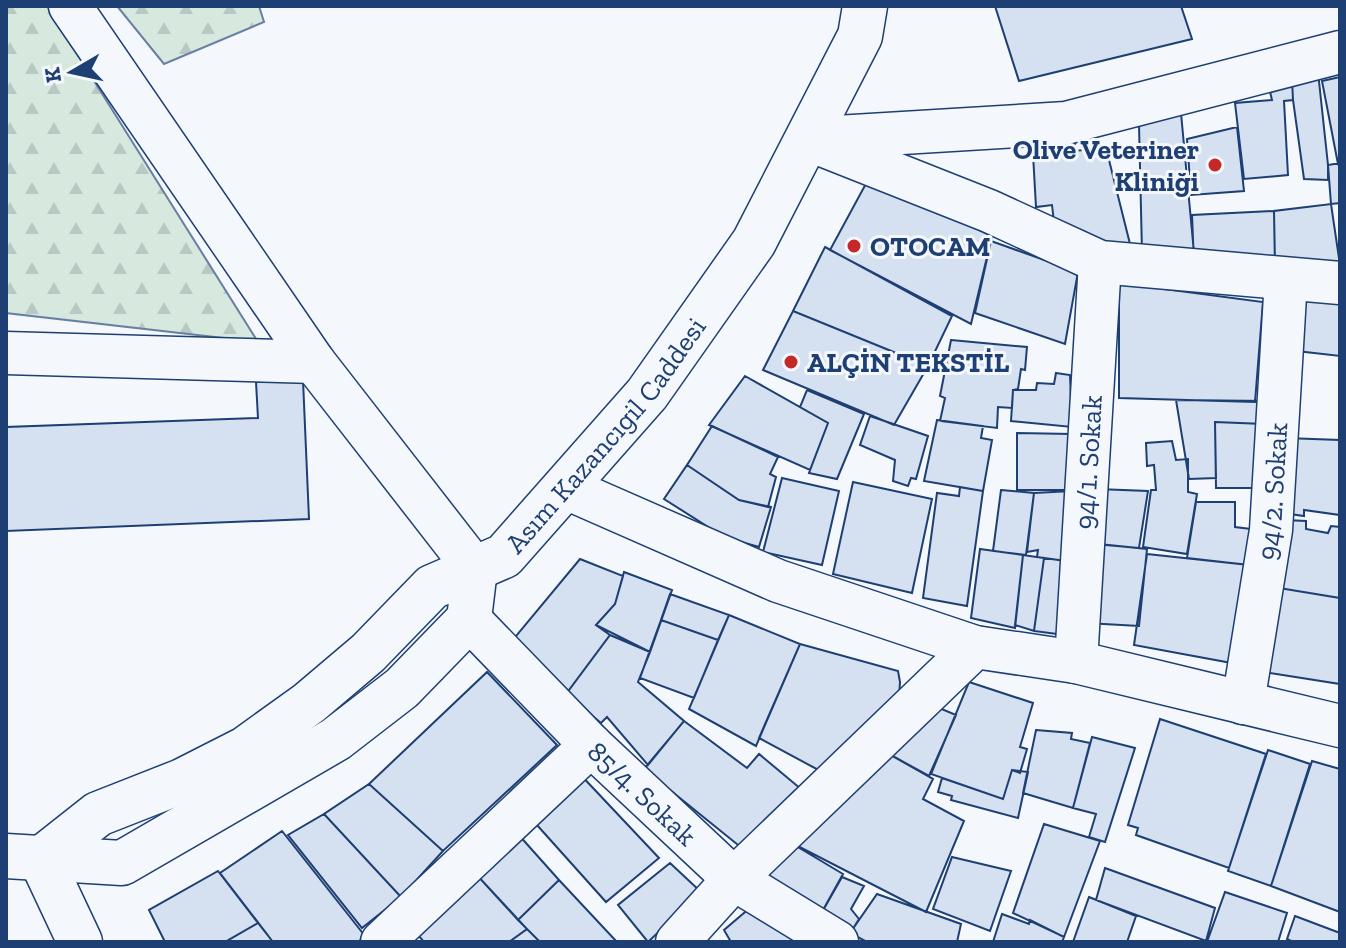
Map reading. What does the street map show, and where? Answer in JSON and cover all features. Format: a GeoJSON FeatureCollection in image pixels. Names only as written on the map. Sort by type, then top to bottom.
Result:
{"type":"FeatureCollection","features":[{"type":"Feature","properties":{"kind":"street"},"geometry":{"type":"LineString","coordinates":[[24,857],[98,814],[182,781],[245,749],[309,703],[344,673],[432,587],[475,569],[314,362],[70,6]]}},
{"type":"Feature","properties":{"kind":"street","name":"Asım Kazancıgil Caddesi"},"geometry":{"type":"LineString","coordinates":[[469,619],[475,569],[504,556],[647,394],[754,242],[860,36],[865,6]]}},
{"type":"Feature","properties":{"kind":"street"},"geometry":{"type":"LineString","coordinates":[[807,139],[1066,123],[1340,52]]}},
{"type":"Feature","properties":{"kind":"street"},"geometry":{"type":"LineString","coordinates":[[807,139],[989,211],[1100,262],[1340,283]]}},
{"type":"Feature","properties":{"kind":"street","name":"94/1. Sokak"},"geometry":{"type":"LineString","coordinates":[[1076,662],[1100,262]]}},
{"type":"Feature","properties":{"kind":"street","name":"94/2. Sokak"},"geometry":{"type":"LineString","coordinates":[[1243,703],[1271,530],[1286,279]]}},
{"type":"Feature","properties":{"kind":"street"},"geometry":{"type":"LineString","coordinates":[[6,353],[314,362]]}},
{"type":"Feature","properties":{"kind":"street"},"geometry":{"type":"LineString","coordinates":[[566,488],[778,581],[975,647],[1076,662],[1340,726]]}},
{"type":"Feature","properties":{"kind":"street"},"geometry":{"type":"LineString","coordinates":[[24,857],[122,863],[336,739],[402,688],[469,619]]}},
{"type":"Feature","properties":{"kind":"street","name":"85/4. Sokak"},"geometry":{"type":"LineString","coordinates":[[469,619],[591,745],[734,879],[837,942]]}},
{"type":"Feature","properties":{"kind":"street"},"geometry":{"type":"LineString","coordinates":[[677,942],[734,879],[975,647]]}},
{"type":"Feature","properties":{"kind":"street"},"geometry":{"type":"LineString","coordinates":[[382,942],[591,745]]}},
{"type":"Feature","properties":{"kind":"street"},"geometry":{"type":"LineString","coordinates":[[24,857],[80,942]]}},
{"type":"Feature","properties":{"kind":"green space"},"geometry":{"type":"Polygon","coordinates":[[[6,6],[47,6],[258,342],[6,313],[6,6]]]}},
{"type":"Feature","properties":{"kind":"green space"},"geometry":{"type":"Polygon","coordinates":[[[117,6],[259,6],[264,22],[164,64],[117,6]]]}},
{"type":"Feature","properties":{"kind":"building"},"geometry":{"type":"Polygon","coordinates":[[[995,6],[1181,6],[1192,39],[1019,81],[995,6]]]}},
{"type":"Feature","properties":{"kind":"building"},"geometry":{"type":"Polygon","coordinates":[[[1318,72],[1328,180],[1304,179],[1293,100],[1292,79],[1318,72]]]}},
{"type":"Feature","properties":{"kind":"building"},"geometry":{"type":"Polygon","coordinates":[[[1340,77],[1340,163],[1338,164],[1322,81],[1340,77]]]}},
{"type":"Feature","properties":{"kind":"building"},"geometry":{"type":"Polygon","coordinates":[[[1292,79],[1293,100],[1284,101],[1288,175],[1244,179],[1235,103],[1272,100],[1268,83],[1292,79]]]}},
{"type":"Feature","properties":{"kind":"building"},"geometry":{"type":"Polygon","coordinates":[[[1181,113],[1194,253],[1142,252],[1139,125],[1181,113]]]}},
{"type":"Feature","properties":{"kind":"building","name":"Olive Veteriner Kliniği"},"geometry":{"type":"Polygon","coordinates":[[[1237,127],[1244,191],[1191,195],[1187,139],[1237,127]]]}},
{"type":"Feature","properties":{"kind":"building"},"geometry":{"type":"Polygon","coordinates":[[[1075,143],[1074,151],[1106,148],[1131,248],[1055,231],[1052,205],[1036,207],[1033,154],[1075,143]]]}},
{"type":"Feature","properties":{"kind":"building"},"geometry":{"type":"Polygon","coordinates":[[[1340,163],[1340,203],[1331,204],[1328,165],[1340,163]]]}},
{"type":"Feature","properties":{"kind":"building"},"geometry":{"type":"Polygon","coordinates":[[[869,178],[992,236],[971,324],[830,250],[869,178]]]}},
{"type":"Feature","properties":{"kind":"building"},"geometry":{"type":"Polygon","coordinates":[[[1331,204],[1340,265],[1275,265],[1274,211],[1331,204]]]}},
{"type":"Feature","properties":{"kind":"building"},"geometry":{"type":"Polygon","coordinates":[[[1274,211],[1275,269],[1194,263],[1192,215],[1274,211]]]}},
{"type":"Feature","properties":{"kind":"building"},"geometry":{"type":"Polygon","coordinates":[[[991,241],[1078,272],[1065,344],[975,313],[991,241]]]}},
{"type":"Feature","properties":{"kind":"building"},"geometry":{"type":"Polygon","coordinates":[[[825,247],[952,316],[928,366],[793,311],[825,247]]]}},
{"type":"Feature","properties":{"kind":"building"},"geometry":{"type":"Polygon","coordinates":[[[1119,283],[1263,302],[1255,402],[1119,398],[1119,283]]]}},
{"type":"Feature","properties":{"kind":"building"},"geometry":{"type":"Polygon","coordinates":[[[1294,296],[1340,301],[1340,356],[1288,350],[1294,296]]]}},
{"type":"Feature","properties":{"kind":"building"},"geometry":{"type":"Polygon","coordinates":[[[793,311],[928,366],[894,425],[763,370],[793,311]]]}},
{"type":"Feature","properties":{"kind":"building"},"geometry":{"type":"Polygon","coordinates":[[[951,340],[1027,347],[1025,370],[1021,369],[1018,389],[1013,390],[1012,408],[998,407],[997,428],[940,421],[945,398],[940,396],[951,340]]]}},
{"type":"Feature","properties":{"kind":"building"},"geometry":{"type":"Polygon","coordinates":[[[1056,373],[1070,375],[1072,427],[1011,421],[1013,390],[1036,390],[1037,383],[1054,384],[1056,373]]]}},
{"type":"Feature","properties":{"kind":"building"},"geometry":{"type":"Polygon","coordinates":[[[745,376],[828,423],[810,470],[709,425],[745,376]]]}},
{"type":"Feature","properties":{"kind":"building"},"geometry":{"type":"Polygon","coordinates":[[[303,380],[309,519],[6,531],[6,427],[258,418],[256,382],[303,380]]]}},
{"type":"Feature","properties":{"kind":"building"},"geometry":{"type":"Polygon","coordinates":[[[807,390],[864,414],[837,479],[809,473],[828,423],[800,407],[807,390]]]}},
{"type":"Feature","properties":{"kind":"building"},"geometry":{"type":"Polygon","coordinates":[[[1176,400],[1265,401],[1264,424],[1215,422],[1216,478],[1189,479],[1176,400]]]}},
{"type":"Feature","properties":{"kind":"building"},"geometry":{"type":"Polygon","coordinates":[[[870,416],[928,436],[916,479],[911,478],[908,486],[893,481],[895,460],[860,445],[870,416]]]}},
{"type":"Feature","properties":{"kind":"building"},"geometry":{"type":"Polygon","coordinates":[[[937,420],[983,426],[981,438],[992,440],[983,491],[924,481],[937,420]]]}},
{"type":"Feature","properties":{"kind":"building"},"geometry":{"type":"Polygon","coordinates":[[[1215,422],[1264,424],[1261,488],[1216,488],[1215,422]]]}},
{"type":"Feature","properties":{"kind":"building"},"geometry":{"type":"Polygon","coordinates":[[[712,426],[778,457],[770,474],[776,477],[768,507],[739,500],[687,465],[712,426]]]}},
{"type":"Feature","properties":{"kind":"building"},"geometry":{"type":"Polygon","coordinates":[[[1017,433],[1072,434],[1073,490],[1017,490],[1017,433]]]}},
{"type":"Feature","properties":{"kind":"building"},"geometry":{"type":"Polygon","coordinates":[[[1285,438],[1340,440],[1340,515],[1304,510],[1304,516],[1275,512],[1285,438]]]}},
{"type":"Feature","properties":{"kind":"building"},"geometry":{"type":"Polygon","coordinates":[[[1172,441],[1176,460],[1188,459],[1188,492],[1197,494],[1187,554],[1143,547],[1151,490],[1156,490],[1154,465],[1147,466],[1146,443],[1172,441]]]}},
{"type":"Feature","properties":{"kind":"building"},"geometry":{"type":"Polygon","coordinates":[[[687,465],[739,500],[771,507],[759,547],[724,537],[664,499],[687,465]]]}},
{"type":"Feature","properties":{"kind":"building"},"geometry":{"type":"Polygon","coordinates":[[[782,478],[839,491],[822,565],[763,552],[782,478]]]}},
{"type":"Feature","properties":{"kind":"building"},"geometry":{"type":"Polygon","coordinates":[[[853,482],[932,499],[912,593],[833,574],[853,482]]]}},
{"type":"Feature","properties":{"kind":"building"},"geometry":{"type":"Polygon","coordinates":[[[960,487],[983,491],[967,606],[923,598],[937,493],[959,496],[960,487]]]}},
{"type":"Feature","properties":{"kind":"building"},"geometry":{"type":"Polygon","coordinates":[[[1097,489],[1148,491],[1139,548],[1095,544],[1097,489]]]}},
{"type":"Feature","properties":{"kind":"building"},"geometry":{"type":"Polygon","coordinates":[[[1001,490],[1034,493],[1026,555],[993,551],[1001,490]]]}},
{"type":"Feature","properties":{"kind":"building"},"geometry":{"type":"Polygon","coordinates":[[[1072,491],[1066,561],[1037,557],[1038,550],[1027,552],[1034,493],[1072,491]]]}},
{"type":"Feature","properties":{"kind":"building"},"geometry":{"type":"Polygon","coordinates":[[[1196,502],[1235,502],[1235,527],[1260,530],[1249,565],[1187,558],[1196,502]]]}},
{"type":"Feature","properties":{"kind":"building"},"geometry":{"type":"Polygon","coordinates":[[[1285,520],[1306,521],[1306,529],[1328,533],[1331,526],[1340,527],[1340,598],[1273,587],[1285,520]]]}},
{"type":"Feature","properties":{"kind":"building"},"geometry":{"type":"Polygon","coordinates":[[[1089,543],[1147,549],[1139,626],[1086,623],[1089,543]]]}},
{"type":"Feature","properties":{"kind":"building"},"geometry":{"type":"Polygon","coordinates":[[[980,549],[1023,555],[1015,628],[971,618],[980,549]]]}},
{"type":"Feature","properties":{"kind":"building"},"geometry":{"type":"Polygon","coordinates":[[[1147,554],[1249,565],[1237,664],[1134,645],[1147,554]]]}},
{"type":"Feature","properties":{"kind":"building"},"geometry":{"type":"Polygon","coordinates":[[[1023,555],[1044,558],[1034,631],[1015,625],[1023,555]]]}},
{"type":"Feature","properties":{"kind":"building"},"geometry":{"type":"Polygon","coordinates":[[[1044,558],[1066,561],[1065,635],[1034,631],[1044,558]]]}},
{"type":"Feature","properties":{"kind":"building"},"geometry":{"type":"Polygon","coordinates":[[[580,559],[623,576],[615,604],[596,625],[610,635],[566,694],[507,647],[580,559]]]}},
{"type":"Feature","properties":{"kind":"building"},"geometry":{"type":"Polygon","coordinates":[[[624,572],[672,590],[650,652],[596,625],[615,604],[624,572]]]}},
{"type":"Feature","properties":{"kind":"building"},"geometry":{"type":"Polygon","coordinates":[[[1273,587],[1340,598],[1340,684],[1258,671],[1273,587]]]}},
{"type":"Feature","properties":{"kind":"building"},"geometry":{"type":"Polygon","coordinates":[[[670,594],[729,615],[718,640],[661,620],[670,594]]]}},
{"type":"Feature","properties":{"kind":"building"},"geometry":{"type":"Polygon","coordinates":[[[729,615],[800,644],[756,746],[689,709],[729,615]]]}},
{"type":"Feature","properties":{"kind":"building"},"geometry":{"type":"Polygon","coordinates":[[[661,620],[718,640],[694,698],[640,678],[661,620]]]}},
{"type":"Feature","properties":{"kind":"building"},"geometry":{"type":"Polygon","coordinates":[[[610,635],[650,652],[638,682],[684,721],[648,765],[607,717],[601,723],[566,694],[610,635]]]}},
{"type":"Feature","properties":{"kind":"building"},"geometry":{"type":"Polygon","coordinates":[[[800,644],[898,671],[899,697],[824,773],[759,738],[800,644]]]}},
{"type":"Feature","properties":{"kind":"building"},"geometry":{"type":"Polygon","coordinates":[[[487,672],[557,745],[443,851],[369,784],[487,672]]]}},
{"type":"Feature","properties":{"kind":"building"},"geometry":{"type":"Polygon","coordinates":[[[969,682],[1033,703],[1020,747],[1027,749],[1020,773],[1012,770],[1003,799],[931,774],[969,682]]]}},
{"type":"Feature","properties":{"kind":"building"},"geometry":{"type":"Polygon","coordinates":[[[925,702],[956,715],[929,776],[880,749],[925,702]]]}},
{"type":"Feature","properties":{"kind":"building"},"geometry":{"type":"Polygon","coordinates":[[[1160,719],[1266,754],[1229,868],[1136,835],[1138,828],[1128,825],[1160,719]]]}},
{"type":"Feature","properties":{"kind":"building"},"geometry":{"type":"Polygon","coordinates":[[[684,721],[747,768],[759,754],[801,789],[743,849],[644,769],[684,721]]]}},
{"type":"Feature","properties":{"kind":"building"},"geometry":{"type":"Polygon","coordinates":[[[1036,730],[1072,733],[1071,739],[1090,743],[1073,808],[1023,793],[1036,730]]]}},
{"type":"Feature","properties":{"kind":"building"},"geometry":{"type":"Polygon","coordinates":[[[1092,737],[1135,748],[1105,842],[1089,837],[1096,814],[1073,808],[1092,737]]]}},
{"type":"Feature","properties":{"kind":"building"},"geometry":{"type":"Polygon","coordinates":[[[880,749],[933,779],[923,799],[964,821],[926,912],[786,840],[880,749]]]}},
{"type":"Feature","properties":{"kind":"building"},"geometry":{"type":"Polygon","coordinates":[[[1268,750],[1310,764],[1271,886],[1228,871],[1268,750]]]}},
{"type":"Feature","properties":{"kind":"building"},"geometry":{"type":"Polygon","coordinates":[[[1312,761],[1340,769],[1340,912],[1271,886],[1312,761]]]}},
{"type":"Feature","properties":{"kind":"building"},"geometry":{"type":"Polygon","coordinates":[[[1012,770],[1028,772],[1018,818],[951,800],[952,796],[938,792],[942,778],[1003,799],[1012,770]]]}},
{"type":"Feature","properties":{"kind":"building"},"geometry":{"type":"Polygon","coordinates":[[[577,771],[659,858],[606,902],[528,815],[577,771]]]}},
{"type":"Feature","properties":{"kind":"building"},"geometry":{"type":"Polygon","coordinates":[[[369,784],[443,851],[401,897],[324,814],[369,784]]]}},
{"type":"Feature","properties":{"kind":"building"},"geometry":{"type":"Polygon","coordinates":[[[324,814],[401,897],[362,928],[288,835],[324,814]]]}},
{"type":"Feature","properties":{"kind":"building"},"geometry":{"type":"Polygon","coordinates":[[[1044,824],[1100,841],[1064,937],[1013,913],[1044,824]]]}},
{"type":"Feature","properties":{"kind":"building"},"geometry":{"type":"Polygon","coordinates":[[[282,831],[365,936],[358,942],[273,942],[220,873],[282,831]]]}},
{"type":"Feature","properties":{"kind":"building"},"geometry":{"type":"Polygon","coordinates":[[[517,833],[559,880],[518,920],[475,873],[517,833]]]}},
{"type":"Feature","properties":{"kind":"building"},"geometry":{"type":"Polygon","coordinates":[[[786,840],[843,874],[818,919],[758,885],[786,840]]]}},
{"type":"Feature","properties":{"kind":"building"},"geometry":{"type":"Polygon","coordinates":[[[952,857],[1011,871],[990,931],[933,909],[952,857]]]}},
{"type":"Feature","properties":{"kind":"building"},"geometry":{"type":"Polygon","coordinates":[[[670,863],[701,892],[648,942],[618,905],[670,863]]]}},
{"type":"Feature","properties":{"kind":"building"},"geometry":{"type":"Polygon","coordinates":[[[1105,868],[1215,908],[1206,941],[1096,900],[1105,868]]]}},
{"type":"Feature","properties":{"kind":"building"},"geometry":{"type":"Polygon","coordinates":[[[218,871],[258,923],[225,942],[165,942],[149,910],[218,871]]]}},
{"type":"Feature","properties":{"kind":"building"},"geometry":{"type":"Polygon","coordinates":[[[475,873],[527,929],[509,942],[424,942],[413,929],[475,873]]]}},
{"type":"Feature","properties":{"kind":"building"},"geometry":{"type":"Polygon","coordinates":[[[842,877],[864,886],[851,909],[859,919],[851,932],[821,914],[842,877]]]}},
{"type":"Feature","properties":{"kind":"building"},"geometry":{"type":"Polygon","coordinates":[[[559,880],[617,942],[540,942],[518,920],[559,880]]]}},
{"type":"Feature","properties":{"kind":"building"},"geometry":{"type":"Polygon","coordinates":[[[1225,892],[1287,913],[1278,942],[1207,942],[1225,892]]]}},
{"type":"Feature","properties":{"kind":"building"},"geometry":{"type":"Polygon","coordinates":[[[877,894],[961,924],[957,942],[867,942],[850,933],[877,894]]]}},
{"type":"Feature","properties":{"kind":"building"},"geometry":{"type":"Polygon","coordinates":[[[1089,897],[1136,916],[1127,942],[1073,942],[1089,897]]]}},
{"type":"Feature","properties":{"kind":"building"},"geometry":{"type":"Polygon","coordinates":[[[751,907],[810,942],[731,942],[724,930],[751,907]]]}},
{"type":"Feature","properties":{"kind":"building"},"geometry":{"type":"Polygon","coordinates":[[[1002,914],[1029,924],[1030,920],[1064,937],[1062,942],[993,942],[1002,914]]]}},
{"type":"Feature","properties":{"kind":"building"},"geometry":{"type":"Polygon","coordinates":[[[1295,916],[1340,933],[1340,942],[1293,942],[1287,939],[1295,916]]]}},
{"type":"Feature","properties":{"kind":"building"},"geometry":{"type":"Polygon","coordinates":[[[258,923],[273,942],[225,942],[258,923]]]}},
{"type":"Feature","properties":{"kind":"building"},"geometry":{"type":"Polygon","coordinates":[[[527,929],[540,942],[509,942],[527,929]]]}},
{"type":"Feature","properties":{"kind":"place","name":"Olive Veteriner Kliniği"},"geometry":{"type":"Point","coordinates":[1215,165]}},
{"type":"Feature","properties":{"kind":"place","name":"OTOCAM"},"geometry":{"type":"Point","coordinates":[854,246]}},
{"type":"Feature","properties":{"kind":"place","name":"ALÇİN TEKSTİL"},"geometry":{"type":"Point","coordinates":[791,362]}}]}
